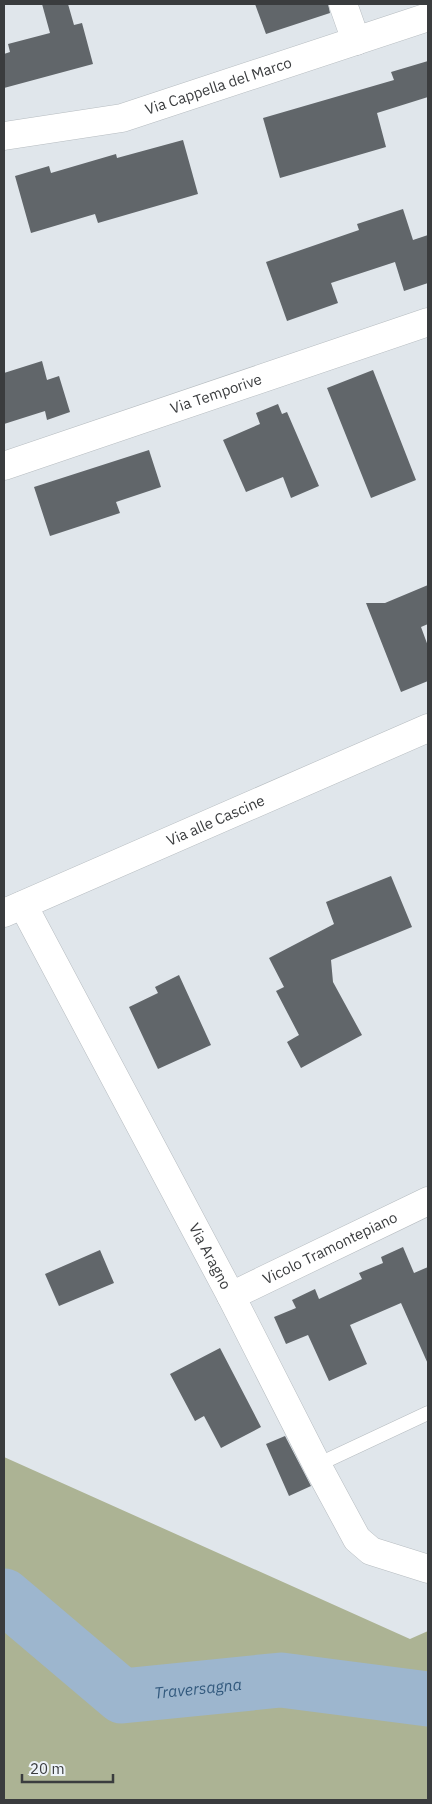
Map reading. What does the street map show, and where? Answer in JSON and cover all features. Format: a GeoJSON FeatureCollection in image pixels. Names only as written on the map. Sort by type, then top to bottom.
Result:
{"type":"FeatureCollection","features":[{"type":"Feature","properties":{"kind":"street"},"geometry":{"type":"LineString","coordinates":[[343,4],[356,41]]}},
{"type":"Feature","properties":{"kind":"street","name":"Via Cappella del Marco"},"geometry":{"type":"LineString","coordinates":[[4,136],[122,118],[428,17]]}},
{"type":"Feature","properties":{"kind":"street","name":"Via Temporive"},"geometry":{"type":"LineString","coordinates":[[4,466],[428,322]]}},
{"type":"Feature","properties":{"kind":"street","name":"Via alle Cascine"},"geometry":{"type":"LineString","coordinates":[[13,909],[425,733]]}},
{"type":"Feature","properties":{"kind":"street","name":"Via Aragno"},"geometry":{"type":"LineString","coordinates":[[13,909],[231,1296],[317,1465],[357,1538],[371,1551],[428,1569]]}},
{"type":"Feature","properties":{"kind":"street","name":"Vicolo Tramontepiano"},"geometry":{"type":"LineString","coordinates":[[231,1296],[428,1201]]}},
{"type":"Feature","properties":{"kind":"lane"},"geometry":{"type":"LineString","coordinates":[[317,1465],[428,1413]]}},
{"type":"Feature","properties":{"kind":"green space"},"geometry":{"type":"Polygon","coordinates":[[[4,1457],[410,1639],[428,1631],[428,1800],[4,1800],[4,1457]]]}},
{"type":"Feature","properties":{"kind":"building"},"geometry":{"type":"Polygon","coordinates":[[[42,4],[68,4],[74,25],[82,23],[93,64],[4,88],[4,54],[10,52],[8,44],[50,33],[42,4]]]}},
{"type":"Feature","properties":{"kind":"building"},"geometry":{"type":"Polygon","coordinates":[[[255,4],[328,4],[330,13],[266,34],[255,4]]]}},
{"type":"Feature","properties":{"kind":"building"},"geometry":{"type":"Polygon","coordinates":[[[428,61],[428,97],[377,113],[386,147],[280,178],[263,118],[394,80],[391,72],[428,61]]]}},
{"type":"Feature","properties":{"kind":"building"},"geometry":{"type":"Polygon","coordinates":[[[183,140],[198,194],[98,223],[95,214],[31,233],[15,176],[49,166],[51,173],[116,154],[117,158],[183,140]]]}},
{"type":"Feature","properties":{"kind":"building"},"geometry":{"type":"Polygon","coordinates":[[[403,209],[413,240],[428,235],[428,283],[404,291],[395,262],[331,283],[338,303],[287,321],[266,262],[359,230],[357,224],[403,209]]]}},
{"type":"Feature","properties":{"kind":"building"},"geometry":{"type":"Polygon","coordinates":[[[42,361],[47,380],[59,376],[70,412],[47,420],[45,411],[4,424],[4,373],[42,361]]]}},
{"type":"Feature","properties":{"kind":"building"},"geometry":{"type":"Polygon","coordinates":[[[373,370],[416,480],[371,498],[327,388],[373,370]]]}},
{"type":"Feature","properties":{"kind":"building"},"geometry":{"type":"Polygon","coordinates":[[[278,404],[282,414],[287,412],[319,486],[291,498],[283,477],[246,492],[223,440],[260,424],[256,413],[278,404]]]}},
{"type":"Feature","properties":{"kind":"building"},"geometry":{"type":"Polygon","coordinates":[[[149,450],[161,487],[116,502],[120,513],[50,536],[34,487],[149,450]]]}},
{"type":"Feature","properties":{"kind":"building"},"geometry":{"type":"Polygon","coordinates":[[[428,585],[428,624],[421,627],[428,646],[428,681],[401,692],[366,603],[385,603],[428,585]]]}},
{"type":"Feature","properties":{"kind":"building"},"geometry":{"type":"Polygon","coordinates":[[[391,876],[412,927],[331,960],[333,982],[362,1035],[301,1068],[287,1042],[299,1035],[276,991],[284,987],[269,958],[334,924],[326,902],[391,876]]]}},
{"type":"Feature","properties":{"kind":"building"},"geometry":{"type":"Polygon","coordinates":[[[179,975],[211,1045],[158,1069],[129,1007],[158,993],[155,987],[179,975]]]}},
{"type":"Feature","properties":{"kind":"building"},"geometry":{"type":"Polygon","coordinates":[[[403,1247],[414,1273],[428,1267],[428,1364],[401,1303],[350,1325],[367,1364],[329,1381],[308,1335],[286,1344],[274,1317],[296,1308],[292,1300],[315,1289],[319,1299],[362,1279],[359,1273],[383,1263],[381,1257],[403,1247]]]}},
{"type":"Feature","properties":{"kind":"building"},"geometry":{"type":"Polygon","coordinates":[[[100,1250],[114,1283],[59,1306],[45,1274],[100,1250]]]}},
{"type":"Feature","properties":{"kind":"building"},"geometry":{"type":"Polygon","coordinates":[[[220,1348],[261,1427],[221,1448],[204,1416],[195,1421],[170,1374],[220,1348]]]}},
{"type":"Feature","properties":{"kind":"building"},"geometry":{"type":"Polygon","coordinates":[[[285,1436],[311,1486],[289,1496],[266,1444],[285,1436]]]}},
{"type":"Feature","properties":{"kind":"waterway","name":"Traversagna"},"geometry":{"type":"LineString","coordinates":[[4,1596],[122,1696],[281,1680],[428,1699]]}}]}
